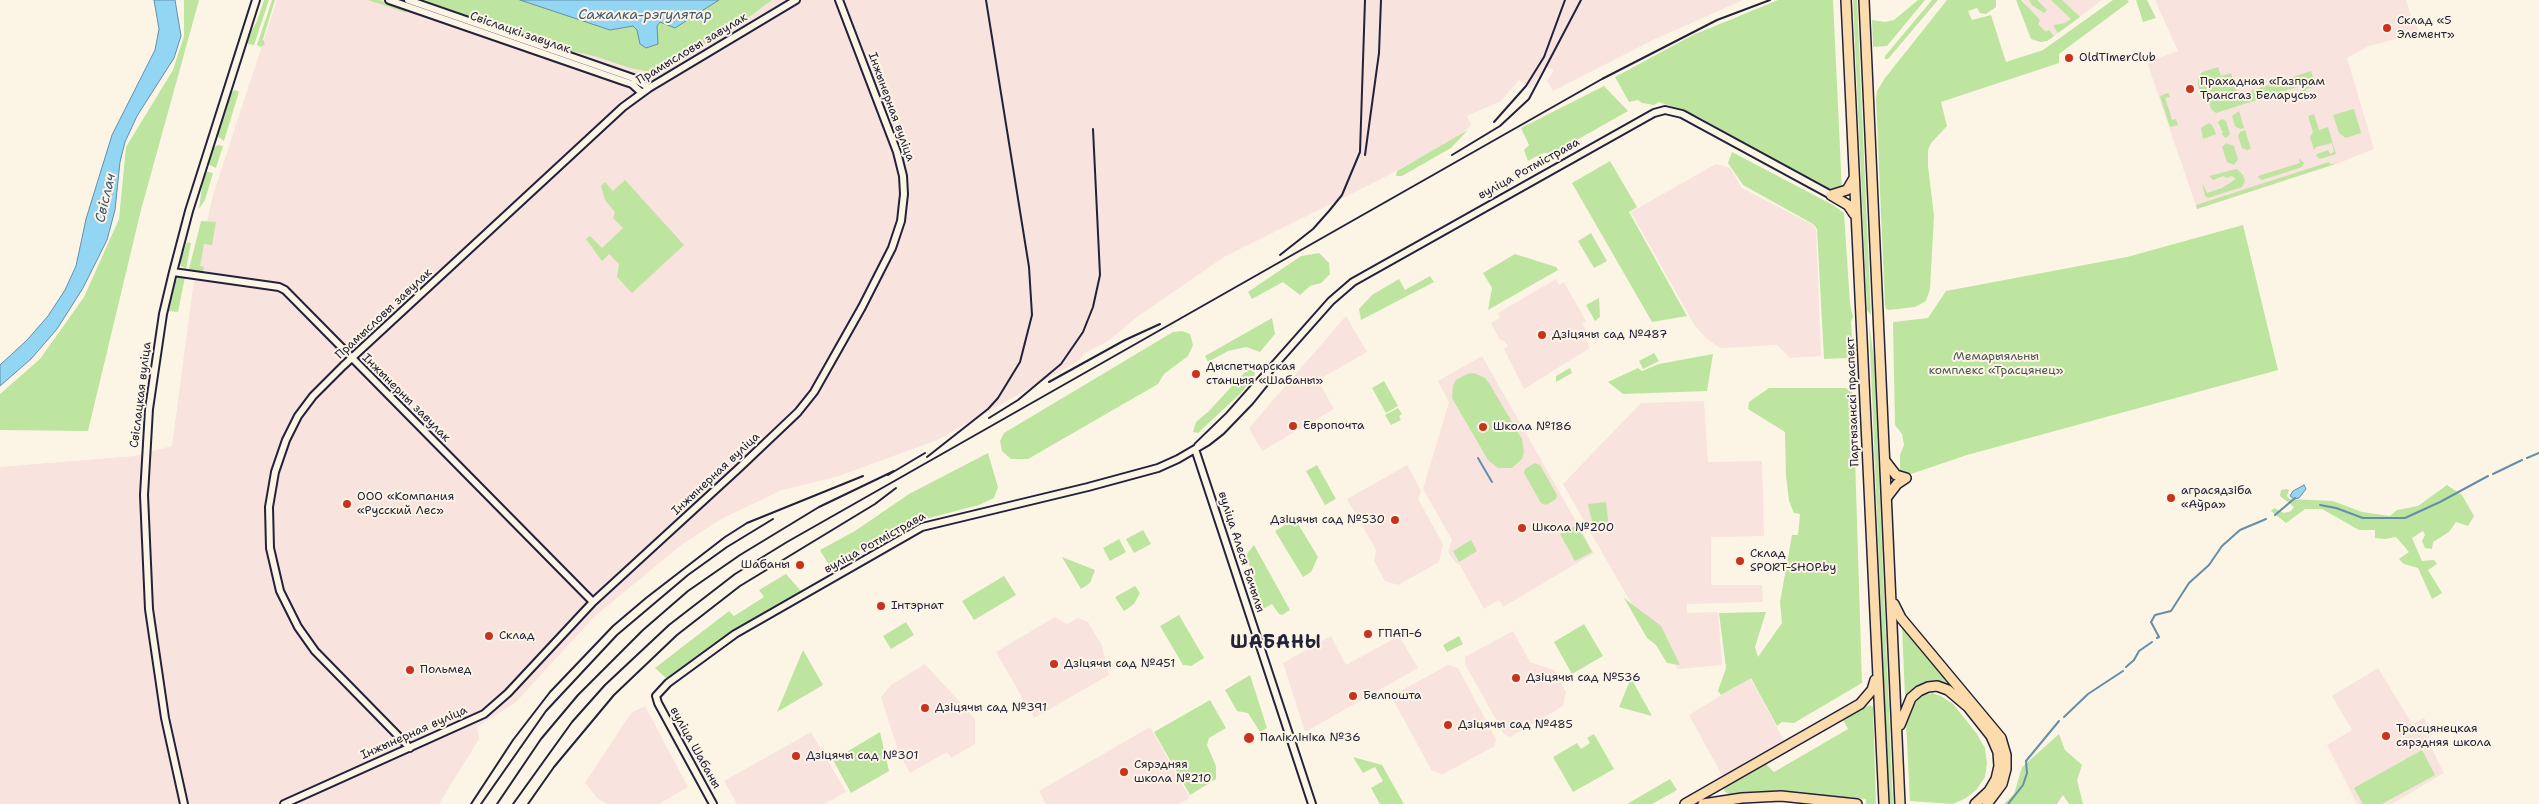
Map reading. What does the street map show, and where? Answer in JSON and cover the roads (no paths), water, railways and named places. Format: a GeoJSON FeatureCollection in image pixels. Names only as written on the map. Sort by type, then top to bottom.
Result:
{"type":"FeatureCollection","features":[{"type":"Feature","properties":{"kind":"highway","name":"Партызанскі праспект"},"geometry":{"type":"LineString","coordinates":[[1846,0],[1862,318],[1876,673],[1884,804]]}},
{"type":"Feature","properties":{"kind":"highway"},"geometry":{"type":"LineString","coordinates":[[1864,0],[1900,804]]}},
{"type":"Feature","properties":{"kind":"highway"},"geometry":{"type":"LineString","coordinates":[[1831,195],[1847,190],[1854,178]]}},
{"type":"Feature","properties":{"kind":"highway"},"geometry":{"type":"LineString","coordinates":[[1831,195],[1851,208],[1856,219]]}},
{"type":"Feature","properties":{"kind":"highway"},"geometry":{"type":"LineString","coordinates":[[1862,318],[1878,317]]}},
{"type":"Feature","properties":{"kind":"highway"},"geometry":{"type":"LineString","coordinates":[[1886,461],[1896,475],[1906,478],[1897,484],[1887,497]]}},
{"type":"Feature","properties":{"kind":"highway"},"geometry":{"type":"LineString","coordinates":[[1892,600],[1901,618],[2001,738],[2006,755],[2006,769],[2002,784],[1987,804]]}},
{"type":"Feature","properties":{"kind":"highway"},"geometry":{"type":"LineString","coordinates":[[1686,804],[1860,704],[1872,690],[1876,673]]}},
{"type":"Feature","properties":{"kind":"highway"},"geometry":{"type":"LineString","coordinates":[[1898,730],[1911,698],[1919,691],[1928,687],[1937,686],[1948,690],[1963,702],[1991,736],[1998,752],[1999,766],[1996,779],[1976,804]]}},
{"type":"Feature","properties":{"kind":"highway"},"geometry":{"type":"LineString","coordinates":[[1703,804],[1742,798],[1780,796],[1857,804]]}},
{"type":"Feature","properties":{"kind":"highway"},"geometry":{"type":"LineString","coordinates":[[1726,804],[1781,802],[1801,804]]}},
{"type":"Feature","properties":{"kind":"street","name":"Свіслацкая вуліца"},"geometry":{"type":"LineString","coordinates":[[184,804],[157,668],[149,609],[145,530],[146,448],[151,391],[173,272],[189,211],[256,0]]}},
{"type":"Feature","properties":{"kind":"street","name":"Свіслацкі завулак"},"geometry":{"type":"LineString","coordinates":[[389,0],[626,82],[642,93]]}},
{"type":"Feature","properties":{"kind":"street","name":"Свіслацкі завулак"},"geometry":{"type":"LineString","coordinates":[[408,0],[633,78],[649,88]]}},
{"type":"Feature","properties":{"kind":"street","name":"Прамысловы завулак"},"geometry":{"type":"LineString","coordinates":[[410,748],[333,670],[298,627],[280,590],[272,557],[269,507],[275,472],[282,448],[298,416],[314,396],[351,358],[631,100],[796,0]]}},
{"type":"Feature","properties":{"kind":"street","name":"Інжынерная вуліца"},"geometry":{"type":"LineString","coordinates":[[284,804],[484,714],[508,693],[593,602],[805,404],[834,359],[892,248],[901,221],[903,176],[878,99],[839,0]]}},
{"type":"Feature","properties":{"kind":"street"},"geometry":{"type":"LineString","coordinates":[[626,82],[631,92],[631,100]]}},
{"type":"Feature","properties":{"kind":"street","name":"вуліца Ротмістрава"},"geometry":{"type":"LineString","coordinates":[[658,703],[656,696],[668,683],[734,634],[922,527],[1025,503],[1158,468],[1196,449],[1229,416],[1261,379],[1268,375],[1331,301],[1353,282],[1659,111],[1682,114],[1831,195]]}},
{"type":"Feature","properties":{"kind":"street","name":"Інжынерны завулак"},"geometry":{"type":"LineString","coordinates":[[173,272],[279,287],[290,294],[593,602]]}},
{"type":"Feature","properties":{"kind":"street","name":"вуліца Алеся Бачылы"},"geometry":{"type":"LineString","coordinates":[[1196,449],[1312,804]]}},
{"type":"Feature","properties":{"kind":"street","name":"вуліца Шабаны"},"geometry":{"type":"LineString","coordinates":[[658,703],[713,804]]}},
{"type":"Feature","properties":{"kind":"water","name":"Свіслач"},"geometry":{"type":"Polygon","coordinates":[[[154,0],[175,0],[181,36],[174,58],[137,116],[125,142],[120,162],[115,210],[107,240],[83,288],[57,329],[31,359],[0,386],[0,365],[27,340],[48,316],[65,290],[76,266],[86,219],[112,135],[155,50],[159,29],[154,0]]]}},
{"type":"Feature","properties":{"kind":"water","name":"Сажалка-рэгулятар"},"geometry":{"type":"Polygon","coordinates":[[[520,0],[719,0],[675,28],[660,22],[657,26],[658,44],[646,48],[640,44],[637,30],[633,26],[610,30],[520,0]]]}},
{"type":"Feature","properties":{"kind":"water"},"geometry":{"type":"Polygon","coordinates":[[[2304,485],[2306,489],[2299,498],[2294,499],[2290,496],[2293,491],[2304,485]]]}},
{"type":"Feature","properties":{"kind":"waterway"},"geometry":{"type":"LineString","coordinates":[[2527,458],[2539,453]]}},
{"type":"Feature","properties":{"kind":"waterway"},"geometry":{"type":"LineString","coordinates":[[1478,458],[1492,482]]}},
{"type":"Feature","properties":{"kind":"waterway"},"geometry":{"type":"LineString","coordinates":[[2493,474],[2522,460]]}},
{"type":"Feature","properties":{"kind":"waterway"},"geometry":{"type":"LineString","coordinates":[[2320,505],[2336,508],[2363,518],[2405,518],[2440,502],[2488,476]]}},
{"type":"Feature","properties":{"kind":"waterway"},"geometry":{"type":"LineString","coordinates":[[2275,515],[2295,498]]}},
{"type":"Feature","properties":{"kind":"waterway"},"geometry":{"type":"LineString","coordinates":[[2157,638],[2159,637],[2151,622],[2155,615],[2171,611],[2189,583],[2209,565],[2222,546],[2240,530],[2266,519]]}},
{"type":"Feature","properties":{"kind":"waterway"},"geometry":{"type":"LineString","coordinates":[[2126,667],[2134,660],[2139,651],[2152,642]]}},
{"type":"Feature","properties":{"kind":"waterway"},"geometry":{"type":"LineString","coordinates":[[2064,717],[2088,694],[2123,671]]}},
{"type":"Feature","properties":{"kind":"waterway"},"geometry":{"type":"LineString","coordinates":[[2008,804],[2023,785],[2027,773],[2026,761],[2059,721]]}},
{"type":"Feature","properties":{"kind":"railway"},"geometry":{"type":"LineString","coordinates":[[927,457],[988,409],[998,398],[1020,362],[1032,315],[1029,267],[986,0]]}},
{"type":"Feature","properties":{"kind":"railway"},"geometry":{"type":"LineString","coordinates":[[1280,255],[1313,229],[1342,195],[1360,152],[1365,0]]}},
{"type":"Feature","properties":{"kind":"railway"},"geometry":{"type":"LineString","coordinates":[[1365,155],[1379,53],[1381,0]]}},
{"type":"Feature","properties":{"kind":"railway"},"geometry":{"type":"LineString","coordinates":[[1494,122],[1526,86],[1544,57],[1565,0]]}},
{"type":"Feature","properties":{"kind":"railway"},"geometry":{"type":"LineString","coordinates":[[1452,155],[1500,126],[1529,99],[1581,0]]}},
{"type":"Feature","properties":{"kind":"railway"},"geometry":{"type":"LineString","coordinates":[[513,804],[572,722],[605,685],[669,625],[735,574],[787,542],[1602,79],[1717,20],[1770,0]]}},
{"type":"Feature","properties":{"kind":"railway"},"geometry":{"type":"LineString","coordinates":[[989,418],[1018,400],[1061,364],[1083,332],[1093,307],[1100,275],[1093,129]]}},
{"type":"Feature","properties":{"kind":"railway"},"geometry":{"type":"LineString","coordinates":[[1049,382],[1125,340],[1160,324]]}},
{"type":"Feature","properties":{"kind":"railway"},"geometry":{"type":"LineString","coordinates":[[888,475],[925,453]]}},
{"type":"Feature","properties":{"kind":"railway"},"geometry":{"type":"LineString","coordinates":[[497,804],[541,739],[578,695],[643,630],[688,591],[740,555],[819,507],[894,471]]}},
{"type":"Feature","properties":{"kind":"railway"},"geometry":{"type":"LineString","coordinates":[[471,804],[513,740],[550,692],[613,626],[646,598],[725,537],[747,523],[863,476]]}},
{"type":"Feature","properties":{"kind":"railway"},"geometry":{"type":"LineString","coordinates":[[528,804],[554,767],[614,695],[677,635],[740,586],[875,504],[896,488]]}},
{"type":"Feature","properties":{"kind":"railway"},"geometry":{"type":"LineString","coordinates":[[481,804],[546,711],[617,635],[688,575],[727,547],[773,519]]}},
{"type":"Feature","properties":{"kind":"place","name":"Склад «5 Элемент»"},"geometry":{"type":"Point","coordinates":[2387,28]}},
{"type":"Feature","properties":{"kind":"place","name":"OldTimerClub"},"geometry":{"type":"Point","coordinates":[2069,58]}},
{"type":"Feature","properties":{"kind":"place","name":"Прахадная «Газпрам Трансгаз Беларусь»"},"geometry":{"type":"Point","coordinates":[2190,89]}},
{"type":"Feature","properties":{"kind":"place","name":"Дзіцячы сад №487"},"geometry":{"type":"Point","coordinates":[1542,335]}},
{"type":"Feature","properties":{"kind":"place","name":"Дыспетчарская станцыя «Шабаны»"},"geometry":{"type":"Point","coordinates":[1196,374]}},
{"type":"Feature","properties":{"kind":"place","name":"Европочта"},"geometry":{"type":"Point","coordinates":[1293,426]}},
{"type":"Feature","properties":{"kind":"place","name":"Школа №186"},"geometry":{"type":"Point","coordinates":[1483,427]}},
{"type":"Feature","properties":{"kind":"place","name":"аграсядзіба «Аўра»"},"geometry":{"type":"Point","coordinates":[2171,498]}},
{"type":"Feature","properties":{"kind":"place","name":"ООО «Компания «Русский Лес»"},"geometry":{"type":"Point","coordinates":[347,504]}},
{"type":"Feature","properties":{"kind":"place","name":"Дзіцячы сад №530"},"geometry":{"type":"Point","coordinates":[1395,520]}},
{"type":"Feature","properties":{"kind":"place","name":"Школа №200"},"geometry":{"type":"Point","coordinates":[1522,528]}},
{"type":"Feature","properties":{"kind":"place","name":"Склад SPORT-SHOP.by"},"geometry":{"type":"Point","coordinates":[1740,561]}},
{"type":"Feature","properties":{"kind":"place","name":"Шабаны"},"geometry":{"type":"Point","coordinates":[800,565]}},
{"type":"Feature","properties":{"kind":"place","name":"Інтэрнат"},"geometry":{"type":"Point","coordinates":[881,606]}},
{"type":"Feature","properties":{"kind":"place","name":"ГПАП-6"},"geometry":{"type":"Point","coordinates":[1368,634]}},
{"type":"Feature","properties":{"kind":"place","name":"Склад"},"geometry":{"type":"Point","coordinates":[489,636]}},
{"type":"Feature","properties":{"kind":"place","name":"Дзіцячы сад №451"},"geometry":{"type":"Point","coordinates":[1054,664]}},
{"type":"Feature","properties":{"kind":"place","name":"Польмед"},"geometry":{"type":"Point","coordinates":[410,670]}},
{"type":"Feature","properties":{"kind":"place","name":"Дзіцячы сад №536"},"geometry":{"type":"Point","coordinates":[1516,678]}},
{"type":"Feature","properties":{"kind":"place","name":"Белпошта"},"geometry":{"type":"Point","coordinates":[1353,696]}},
{"type":"Feature","properties":{"kind":"place","name":"Дзіцячы сад №391"},"geometry":{"type":"Point","coordinates":[925,708]}},
{"type":"Feature","properties":{"kind":"place","name":"Дзіцячы сад №485"},"geometry":{"type":"Point","coordinates":[1448,725]}},
{"type":"Feature","properties":{"kind":"place","name":"Трасцянецкая сярэдняя школа"},"geometry":{"type":"Point","coordinates":[2386,736]}},
{"type":"Feature","properties":{"kind":"place","name":"Паліклініка №36"},"geometry":{"type":"Point","coordinates":[1249,738]}},
{"type":"Feature","properties":{"kind":"place","name":"Дзіцячы сад №301"},"geometry":{"type":"Point","coordinates":[796,756]}},
{"type":"Feature","properties":{"kind":"place","name":"Сярэдняя школа №210"},"geometry":{"type":"Point","coordinates":[1124,772]}},
{"type":"Feature","properties":{"kind":"district","name":"ШАБАНЫ"},"geometry":{"type":"Point","coordinates":[1276,643]}},
{"type":"Feature","properties":{"kind":"park label","name":"Мемарыяльны комплекс «Трасцянец»"},"geometry":{"type":"Point","coordinates":[1996,364]}}]}
